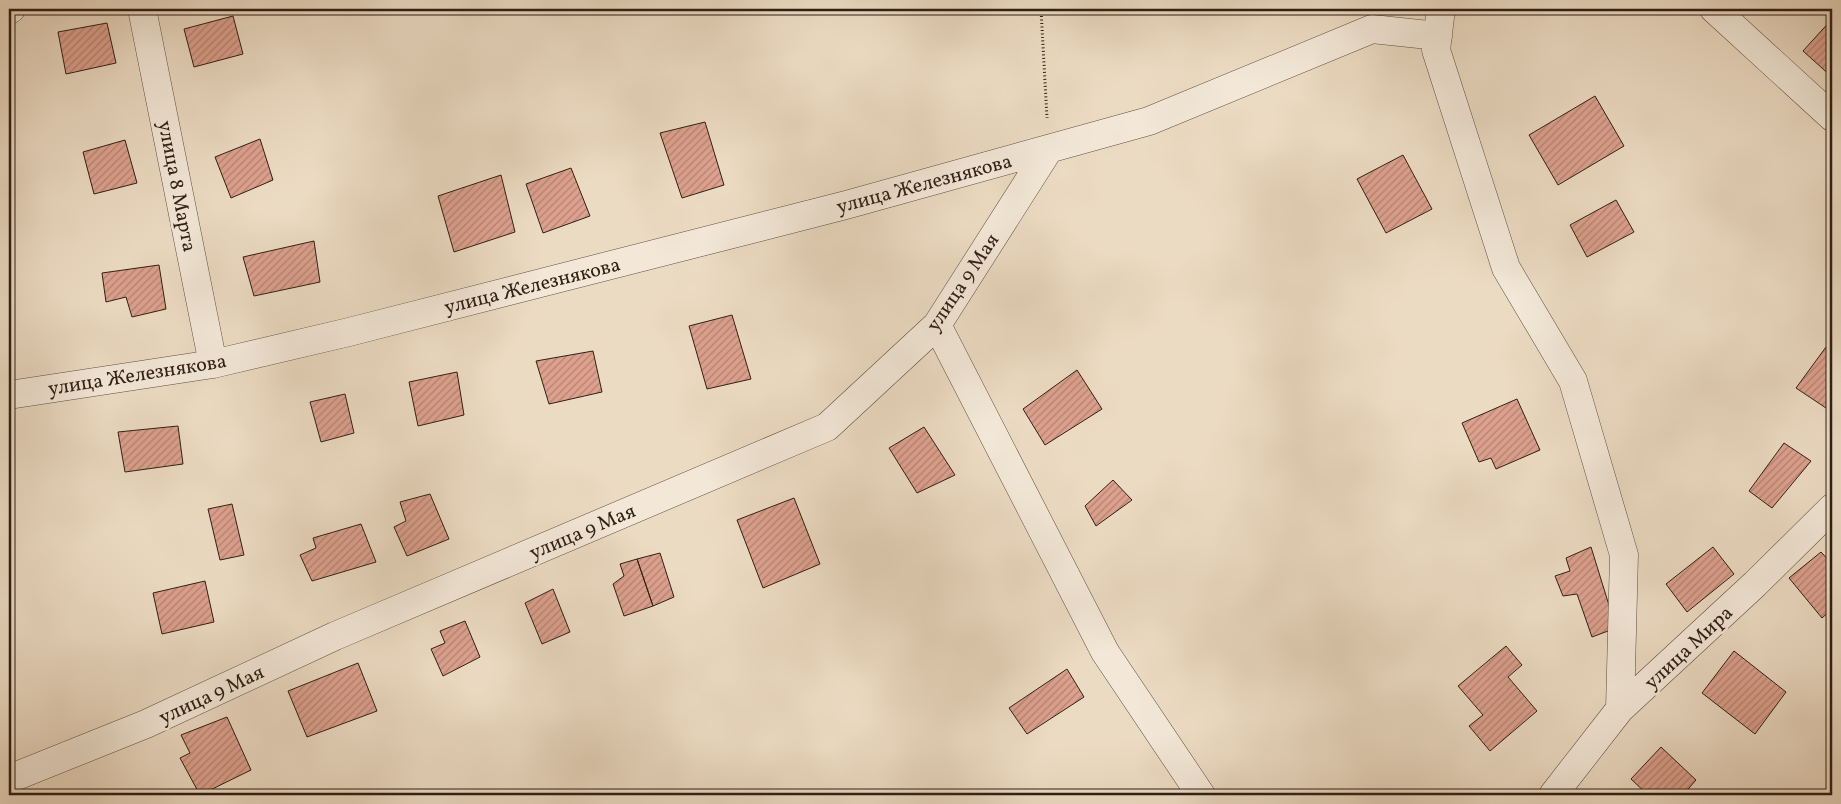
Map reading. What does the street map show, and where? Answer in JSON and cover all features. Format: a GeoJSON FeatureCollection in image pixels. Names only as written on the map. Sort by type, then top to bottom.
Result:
{"type":"FeatureCollection","features":[{"type":"Feature","properties":{"kind":"street","name":"улица 8 Марта"},"geometry":{"type":"LineString","coordinates":[[142,9],[213,364]]}},
{"type":"Feature","properties":{"kind":"street"},"geometry":{"type":"LineString","coordinates":[[1441,9],[1437,43],[1506,268],[1573,381],[1624,555],[1620,709]]}},
{"type":"Feature","properties":{"kind":"street"},"geometry":{"type":"LineString","coordinates":[[1714,9],[1832,117]]}},
{"type":"Feature","properties":{"kind":"street","name":"улица Железнякова"},"geometry":{"type":"LineString","coordinates":[[9,394],[213,364],[349,332],[846,205],[1149,121],[1372,29],[1437,43]]}},
{"type":"Feature","properties":{"kind":"street","name":"улица 9 Мая"},"geometry":{"type":"LineString","coordinates":[[9,779],[146,724],[335,636],[827,427],[937,325],[1049,149]]}},
{"type":"Feature","properties":{"kind":"street"},"geometry":{"type":"LineString","coordinates":[[937,325],[1105,652],[1201,795]]}},
{"type":"Feature","properties":{"kind":"street","name":"улица Мира"},"geometry":{"type":"LineString","coordinates":[[1553,795],[1620,709],[1756,584],[1832,508]]}},
{"type":"Feature","properties":{"kind":"path"},"geometry":{"type":"LineString","coordinates":[[1041,9],[1049,149]]}},
{"type":"Feature","properties":{"kind":"building"},"geometry":{"type":"Polygon","coordinates":[[[233,16],[243,54],[194,67],[184,29],[233,16]]]}},
{"type":"Feature","properties":{"kind":"building"},"geometry":{"type":"Polygon","coordinates":[[[1832,19],[1832,77],[1803,51],[1832,19]]]}},
{"type":"Feature","properties":{"kind":"building"},"geometry":{"type":"Polygon","coordinates":[[[107,23],[116,63],[66,74],[58,32],[107,23]]]}},
{"type":"Feature","properties":{"kind":"building"},"geometry":{"type":"Polygon","coordinates":[[[1595,96],[1624,146],[1558,185],[1529,135],[1595,96]]]}},
{"type":"Feature","properties":{"kind":"building"},"geometry":{"type":"Polygon","coordinates":[[[705,122],[724,185],[682,198],[660,133],[705,122]]]}},
{"type":"Feature","properties":{"kind":"building"},"geometry":{"type":"Polygon","coordinates":[[[260,139],[273,180],[231,198],[215,157],[260,139]]]}},
{"type":"Feature","properties":{"kind":"building"},"geometry":{"type":"Polygon","coordinates":[[[125,140],[137,183],[94,194],[83,152],[125,140]]]}},
{"type":"Feature","properties":{"kind":"building"},"geometry":{"type":"Polygon","coordinates":[[[1403,155],[1432,209],[1386,233],[1357,179],[1403,155]]]}},
{"type":"Feature","properties":{"kind":"building"},"geometry":{"type":"Polygon","coordinates":[[[571,168],[590,216],[543,233],[526,184],[571,168]]]}},
{"type":"Feature","properties":{"kind":"building"},"geometry":{"type":"Polygon","coordinates":[[[501,175],[515,232],[454,252],[438,196],[501,175]]]}},
{"type":"Feature","properties":{"kind":"building"},"geometry":{"type":"Polygon","coordinates":[[[1616,200],[1634,232],[1587,257],[1570,225],[1616,200]]]}},
{"type":"Feature","properties":{"kind":"building"},"geometry":{"type":"Polygon","coordinates":[[[314,241],[320,282],[254,296],[243,257],[314,241]]]}},
{"type":"Feature","properties":{"kind":"building"},"geometry":{"type":"Polygon","coordinates":[[[159,265],[166,309],[132,317],[126,297],[106,302],[102,273],[159,265]]]}},
{"type":"Feature","properties":{"kind":"building"},"geometry":{"type":"Polygon","coordinates":[[[732,315],[751,379],[707,389],[689,326],[732,315]]]}},
{"type":"Feature","properties":{"kind":"building"},"geometry":{"type":"Polygon","coordinates":[[[1826,347],[1832,350],[1832,412],[1796,388],[1826,347]]]}},
{"type":"Feature","properties":{"kind":"building"},"geometry":{"type":"Polygon","coordinates":[[[593,351],[602,392],[549,404],[536,361],[593,351]]]}},
{"type":"Feature","properties":{"kind":"building"},"geometry":{"type":"Polygon","coordinates":[[[1077,370],[1102,409],[1045,445],[1023,409],[1077,370]]]}},
{"type":"Feature","properties":{"kind":"building"},"geometry":{"type":"Polygon","coordinates":[[[457,372],[464,415],[418,426],[409,382],[457,372]]]}},
{"type":"Feature","properties":{"kind":"building"},"geometry":{"type":"Polygon","coordinates":[[[345,394],[354,433],[321,442],[310,402],[345,394]]]}},
{"type":"Feature","properties":{"kind":"building"},"geometry":{"type":"Polygon","coordinates":[[[1517,399],[1540,450],[1496,469],[1491,458],[1479,462],[1462,423],[1517,399]]]}},
{"type":"Feature","properties":{"kind":"building"},"geometry":{"type":"Polygon","coordinates":[[[178,426],[183,464],[125,472],[118,432],[178,426]]]}},
{"type":"Feature","properties":{"kind":"building"},"geometry":{"type":"Polygon","coordinates":[[[924,427],[955,475],[917,493],[889,448],[924,427]]]}},
{"type":"Feature","properties":{"kind":"building"},"geometry":{"type":"Polygon","coordinates":[[[1784,443],[1811,461],[1772,508],[1749,491],[1784,443]]]}},
{"type":"Feature","properties":{"kind":"building"},"geometry":{"type":"Polygon","coordinates":[[[1113,480],[1132,500],[1096,526],[1085,506],[1113,480]]]}},
{"type":"Feature","properties":{"kind":"building"},"geometry":{"type":"Polygon","coordinates":[[[430,494],[449,539],[407,556],[394,527],[406,521],[400,502],[430,494]]]}},
{"type":"Feature","properties":{"kind":"building"},"geometry":{"type":"Polygon","coordinates":[[[794,498],[820,564],[763,588],[737,520],[794,498]]]}},
{"type":"Feature","properties":{"kind":"building"},"geometry":{"type":"Polygon","coordinates":[[[232,504],[244,555],[220,560],[208,509],[232,504]]]}},
{"type":"Feature","properties":{"kind":"building"},"geometry":{"type":"Polygon","coordinates":[[[361,524],[376,562],[312,581],[300,555],[316,548],[313,538],[361,524]]]}},
{"type":"Feature","properties":{"kind":"building"},"geometry":{"type":"Polygon","coordinates":[[[1591,547],[1616,628],[1592,637],[1577,594],[1563,596],[1555,576],[1570,571],[1566,558],[1591,547]]]}},
{"type":"Feature","properties":{"kind":"building"},"geometry":{"type":"Polygon","coordinates":[[[1713,547],[1734,574],[1687,612],[1666,584],[1713,547]]]}},
{"type":"Feature","properties":{"kind":"building"},"geometry":{"type":"Polygon","coordinates":[[[1821,552],[1832,564],[1832,609],[1822,618],[1789,578],[1821,552]]]}},
{"type":"Feature","properties":{"kind":"building"},"geometry":{"type":"Polygon","coordinates":[[[660,553],[674,597],[653,606],[637,559],[660,553]]]}},
{"type":"Feature","properties":{"kind":"building"},"geometry":{"type":"Polygon","coordinates":[[[637,559],[653,606],[624,616],[613,584],[624,576],[620,564],[637,559]]]}},
{"type":"Feature","properties":{"kind":"building"},"geometry":{"type":"Polygon","coordinates":[[[205,581],[214,622],[162,634],[153,593],[205,581]]]}},
{"type":"Feature","properties":{"kind":"building"},"geometry":{"type":"Polygon","coordinates":[[[553,589],[570,632],[542,644],[525,603],[553,589]]]}},
{"type":"Feature","properties":{"kind":"building"},"geometry":{"type":"Polygon","coordinates":[[[465,621],[480,657],[443,676],[431,649],[445,643],[440,631],[465,621]]]}},
{"type":"Feature","properties":{"kind":"building"},"geometry":{"type":"Polygon","coordinates":[[[1506,646],[1522,665],[1508,677],[1537,711],[1490,751],[1469,726],[1483,715],[1458,686],[1506,646]]]}},
{"type":"Feature","properties":{"kind":"building"},"geometry":{"type":"Polygon","coordinates":[[[1734,651],[1786,692],[1755,734],[1702,693],[1734,651]]]}},
{"type":"Feature","properties":{"kind":"building"},"geometry":{"type":"Polygon","coordinates":[[[358,663],[377,711],[307,737],[288,691],[358,663]]]}},
{"type":"Feature","properties":{"kind":"building"},"geometry":{"type":"Polygon","coordinates":[[[1067,669],[1084,697],[1027,734],[1009,708],[1067,669]]]}},
{"type":"Feature","properties":{"kind":"building"},"geometry":{"type":"Polygon","coordinates":[[[227,717],[251,770],[200,795],[180,758],[190,753],[181,735],[227,717]]]}},
{"type":"Feature","properties":{"kind":"building"},"geometry":{"type":"Polygon","coordinates":[[[1661,747],[1696,780],[1683,795],[1648,795],[1631,779],[1661,747]]]}}]}
